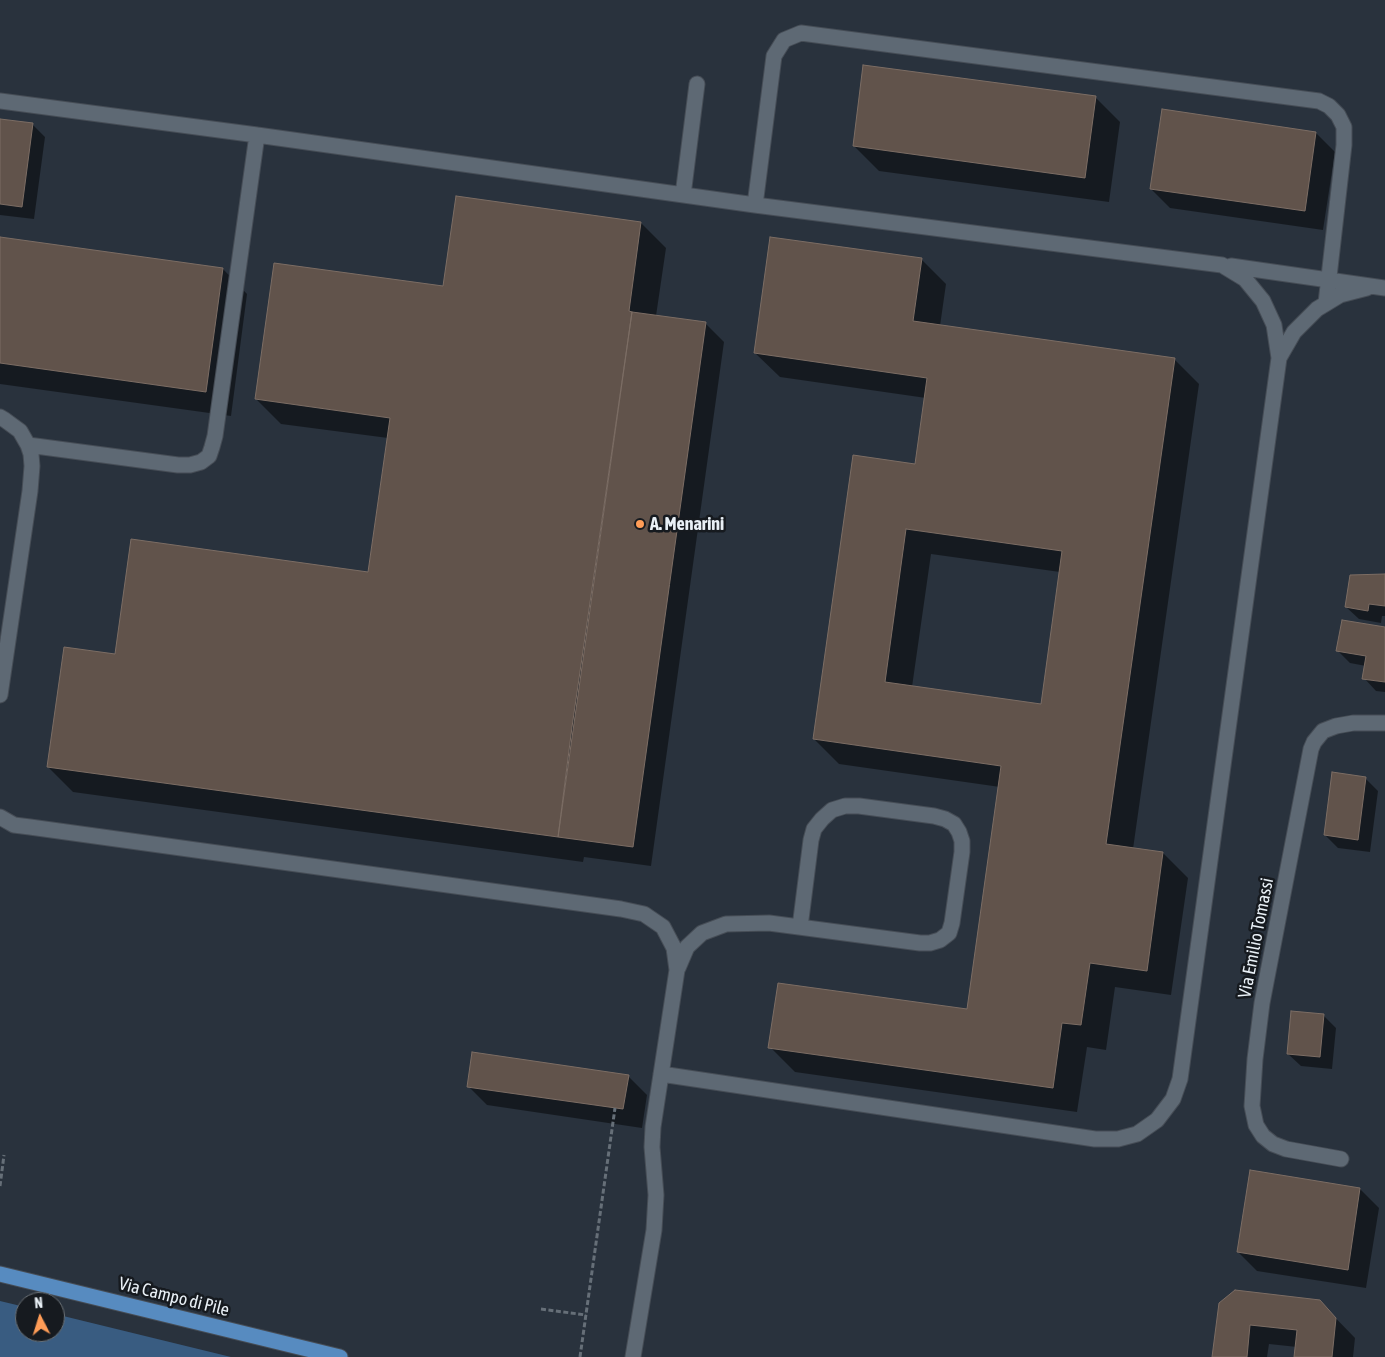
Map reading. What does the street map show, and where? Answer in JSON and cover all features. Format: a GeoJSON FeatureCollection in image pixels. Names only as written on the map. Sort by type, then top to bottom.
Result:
{"type":"FeatureCollection","features":[{"type":"Feature","properties":{"kind":"main road","name":"Via Campo di Pile"},"geometry":{"type":"LineString","coordinates":[[0,1274],[340,1357]]}},
{"type":"Feature","properties":{"kind":"street"},"geometry":{"type":"LineString","coordinates":[[755,205],[774,56],[784,40],[801,33],[1319,101],[1329,106],[1338,115],[1344,127],[1344,145],[1326,304]]}},
{"type":"Feature","properties":{"kind":"street"},"geometry":{"type":"LineString","coordinates":[[683,195],[697,84]]}},
{"type":"Feature","properties":{"kind":"street"},"geometry":{"type":"LineString","coordinates":[[0,101],[755,205],[1379,287]]}},
{"type":"Feature","properties":{"kind":"street"},"geometry":{"type":"LineString","coordinates":[[28,445],[178,465],[201,462],[209,456],[215,436],[257,135]]}},
{"type":"Feature","properties":{"kind":"street"},"geometry":{"type":"LineString","coordinates":[[661,1074],[1095,1139],[1118,1139],[1137,1134],[1157,1120],[1173,1099],[1180,1078],[1279,358],[1274,325],[1263,301],[1245,279],[1222,265]]}},
{"type":"Feature","properties":{"kind":"street"},"geometry":{"type":"LineString","coordinates":[[1279,358],[1294,332],[1317,309],[1340,295],[1379,287]]}},
{"type":"Feature","properties":{"kind":"street"},"geometry":{"type":"LineString","coordinates":[[0,418],[20,431],[28,445],[32,466],[0,695]]}},
{"type":"Feature","properties":{"kind":"street","name":"Via Emilio Tomassi"},"geometry":{"type":"LineString","coordinates":[[1341,1159],[1286,1149],[1274,1144],[1263,1136],[1256,1125],[1252,1106],[1254,1059],[1262,1003],[1311,749],[1323,731],[1336,726],[1352,723],[1385,723]]}},
{"type":"Feature","properties":{"kind":"street"},"geometry":{"type":"LineString","coordinates":[[633,1357],[654,1230],[656,1195],[652,1158],[654,1120],[677,970],[686,947],[702,933],[726,924],[769,923],[920,944],[940,940],[948,933],[952,923],[962,852],[962,841],[954,824],[946,819],[934,816],[859,806],[845,806],[832,810],[814,829],[800,927]]}},
{"type":"Feature","properties":{"kind":"street"},"geometry":{"type":"LineString","coordinates":[[0,817],[14,825],[621,909],[644,914],[663,927],[674,948],[677,970]]}},
{"type":"Feature","properties":{"kind":"path"},"geometry":{"type":"LineString","coordinates":[[580,1357],[615,1108]]}},
{"type":"Feature","properties":{"kind":"path"},"geometry":{"type":"LineString","coordinates":[[0,1186],[4,1155]]}},
{"type":"Feature","properties":{"kind":"path"},"geometry":{"type":"LineString","coordinates":[[541,1309],[586,1315]]}},
{"type":"Feature","properties":{"kind":"shaded area"},"geometry":{"type":"Polygon","coordinates":[[[0,1301],[15,1305],[15,1342],[65,1342],[65,1316],[231,1357],[0,1357],[0,1301]]]}},
{"type":"Feature","properties":{"kind":"building"},"geometry":{"type":"Polygon","coordinates":[[[863,65],[1096,96],[1085,178],[853,146],[863,65]]]}},
{"type":"Feature","properties":{"kind":"building"},"geometry":{"type":"Polygon","coordinates":[[[1162,109],[1316,132],[1305,211],[1150,189],[1162,109]]]}},
{"type":"Feature","properties":{"kind":"building"},"geometry":{"type":"Polygon","coordinates":[[[0,119],[33,123],[22,207],[0,204],[0,119]]]}},
{"type":"Feature","properties":{"kind":"building"},"geometry":{"type":"Polygon","coordinates":[[[456,196],[641,222],[629,311],[632,312],[558,837],[47,767],[64,647],[115,654],[131,539],[368,572],[390,418],[255,399],[274,263],[443,286],[456,196]]]}},
{"type":"Feature","properties":{"kind":"building"},"geometry":{"type":"Polygon","coordinates":[[[0,237],[223,268],[206,392],[0,363],[0,237]]]}},
{"type":"Feature","properties":{"kind":"building"},"geometry":{"type":"Polygon","coordinates":[[[770,237],[922,258],[913,321],[1175,358],[1106,844],[1163,852],[1147,971],[1090,963],[1081,1025],[1062,1023],[1053,1088],[768,1048],[778,983],[967,1009],[1001,766],[813,739],[853,455],[915,464],[927,378],[754,353],[770,237]],[[906,529],[885,682],[1041,704],[1062,551],[906,529]]]}},
{"type":"Feature","properties":{"kind":"building","name":"A. Menarini"},"geometry":{"type":"Polygon","coordinates":[[[632,312],[706,322],[633,847],[558,837],[632,312]]]}},
{"type":"Feature","properties":{"kind":"building"},"geometry":{"type":"Polygon","coordinates":[[[1385,574],[1385,606],[1369,604],[1368,611],[1345,607],[1350,575],[1385,574]]]}},
{"type":"Feature","properties":{"kind":"building"},"geometry":{"type":"Polygon","coordinates":[[[1342,620],[1385,627],[1385,682],[1362,679],[1366,656],[1336,651],[1342,620]]]}},
{"type":"Feature","properties":{"kind":"building"},"geometry":{"type":"Polygon","coordinates":[[[1332,772],[1366,777],[1358,840],[1324,835],[1332,772]]]}},
{"type":"Feature","properties":{"kind":"building"},"geometry":{"type":"Polygon","coordinates":[[[1291,1011],[1324,1014],[1320,1057],[1287,1054],[1291,1011]]]}},
{"type":"Feature","properties":{"kind":"building"},"geometry":{"type":"Polygon","coordinates":[[[472,1052],[629,1075],[623,1109],[467,1087],[472,1052]]]}},
{"type":"Feature","properties":{"kind":"building"},"geometry":{"type":"Polygon","coordinates":[[[1250,1170],[1360,1188],[1348,1270],[1237,1252],[1250,1170]]]}},
{"type":"Feature","properties":{"kind":"building"},"geometry":{"type":"Polygon","coordinates":[[[1235,1290],[1320,1300],[1336,1318],[1332,1357],[1294,1357],[1297,1330],[1250,1325],[1247,1357],[1212,1357],[1219,1303],[1235,1290]]]}},
{"type":"Feature","properties":{"kind":"place","name":"A. Menarini"},"geometry":{"type":"Point","coordinates":[640,524]}}]}
